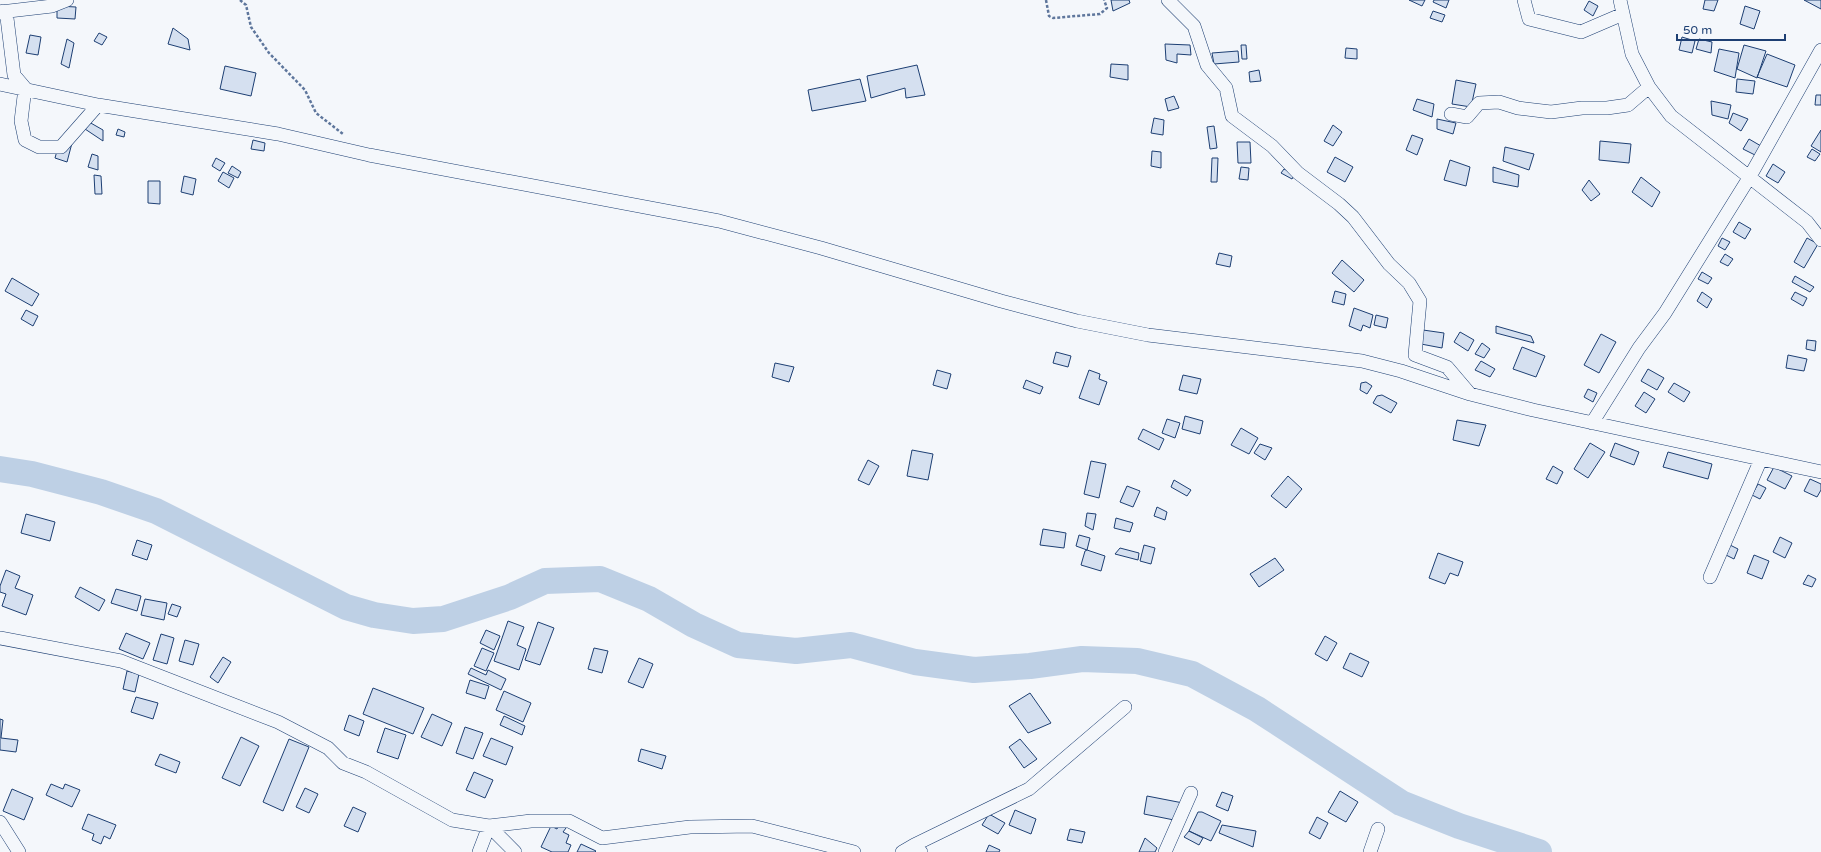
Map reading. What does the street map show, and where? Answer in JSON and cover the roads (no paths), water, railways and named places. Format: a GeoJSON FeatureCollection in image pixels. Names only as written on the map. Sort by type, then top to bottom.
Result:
{"type":"FeatureCollection","features":[{"type":"Feature","properties":{"kind":"street"},"geometry":{"type":"LineString","coordinates":[[66,0],[52,6],[2,11],[7,18],[14,75],[25,88],[21,121],[25,140],[39,147],[61,147],[98,105]]}},
{"type":"Feature","properties":{"kind":"street"},"geometry":{"type":"LineString","coordinates":[[1168,0],[1194,26],[1207,65],[1226,88],[1232,116],[1272,146],[1298,174],[1348,213],[1389,264],[1409,283],[1420,300],[1415,355],[1447,367],[1470,394]]}},
{"type":"Feature","properties":{"kind":"street"},"geometry":{"type":"LineString","coordinates":[[1524,0],[1530,19],[1580,32],[1623,14]]}},
{"type":"Feature","properties":{"kind":"street"},"geometry":{"type":"LineString","coordinates":[[1620,0],[1632,54],[1649,87],[1670,116],[1806,222],[1821,240]]}},
{"type":"Feature","properties":{"kind":"street"},"geometry":{"type":"LineString","coordinates":[[1592,422],[1639,348],[1665,313],[1749,178],[1821,50]]}},
{"type":"Feature","properties":{"kind":"street"},"geometry":{"type":"LineString","coordinates":[[0,84],[25,88],[98,105],[278,134],[369,155],[719,221],[821,248],[1001,301],[1077,321],[1148,335],[1362,361],[1401,371],[1470,394],[1533,410],[1821,472]]}},
{"type":"Feature","properties":{"kind":"street"},"geometry":{"type":"LineString","coordinates":[[1451,114],[1467,117],[1479,103],[1499,102],[1518,108],[1551,112],[1582,108],[1607,108],[1628,105],[1649,87]]}},
{"type":"Feature","properties":{"kind":"street"},"geometry":{"type":"LineString","coordinates":[[1710,577],[1762,459]]}},
{"type":"Feature","properties":{"kind":"street"},"geometry":{"type":"LineString","coordinates":[[0,638],[121,661],[278,722],[328,748],[343,763],[366,772],[452,820],[489,826],[531,822],[569,821],[602,838],[690,827],[752,826],[854,852]]}},
{"type":"Feature","properties":{"kind":"street"},"geometry":{"type":"LineString","coordinates":[[902,852],[918,849],[1029,789],[1125,707]]}},
{"type":"Feature","properties":{"kind":"street"},"geometry":{"type":"LineString","coordinates":[[1166,852],[1191,793]]}},
{"type":"Feature","properties":{"kind":"street"},"geometry":{"type":"LineString","coordinates":[[0,822],[19,852]]}},
{"type":"Feature","properties":{"kind":"street"},"geometry":{"type":"LineString","coordinates":[[479,852],[489,826]]}},
{"type":"Feature","properties":{"kind":"street"},"geometry":{"type":"LineString","coordinates":[[489,826],[515,852]]}},
{"type":"Feature","properties":{"kind":"street"},"geometry":{"type":"LineString","coordinates":[[1370,852],[1378,829]]}},
{"type":"Feature","properties":{"kind":"waterway"},"geometry":{"type":"LineString","coordinates":[[0,469],[32,474],[101,492],[156,511],[346,607],[374,615],[413,621],[443,619],[510,597],[545,581],[600,579],[649,599],[694,625],[738,645],[796,651],[851,645],[915,662],[974,670],[1030,666],[1082,659],[1137,661],[1192,674],[1257,709],[1401,803],[1459,826],[1539,852]]}}]}
